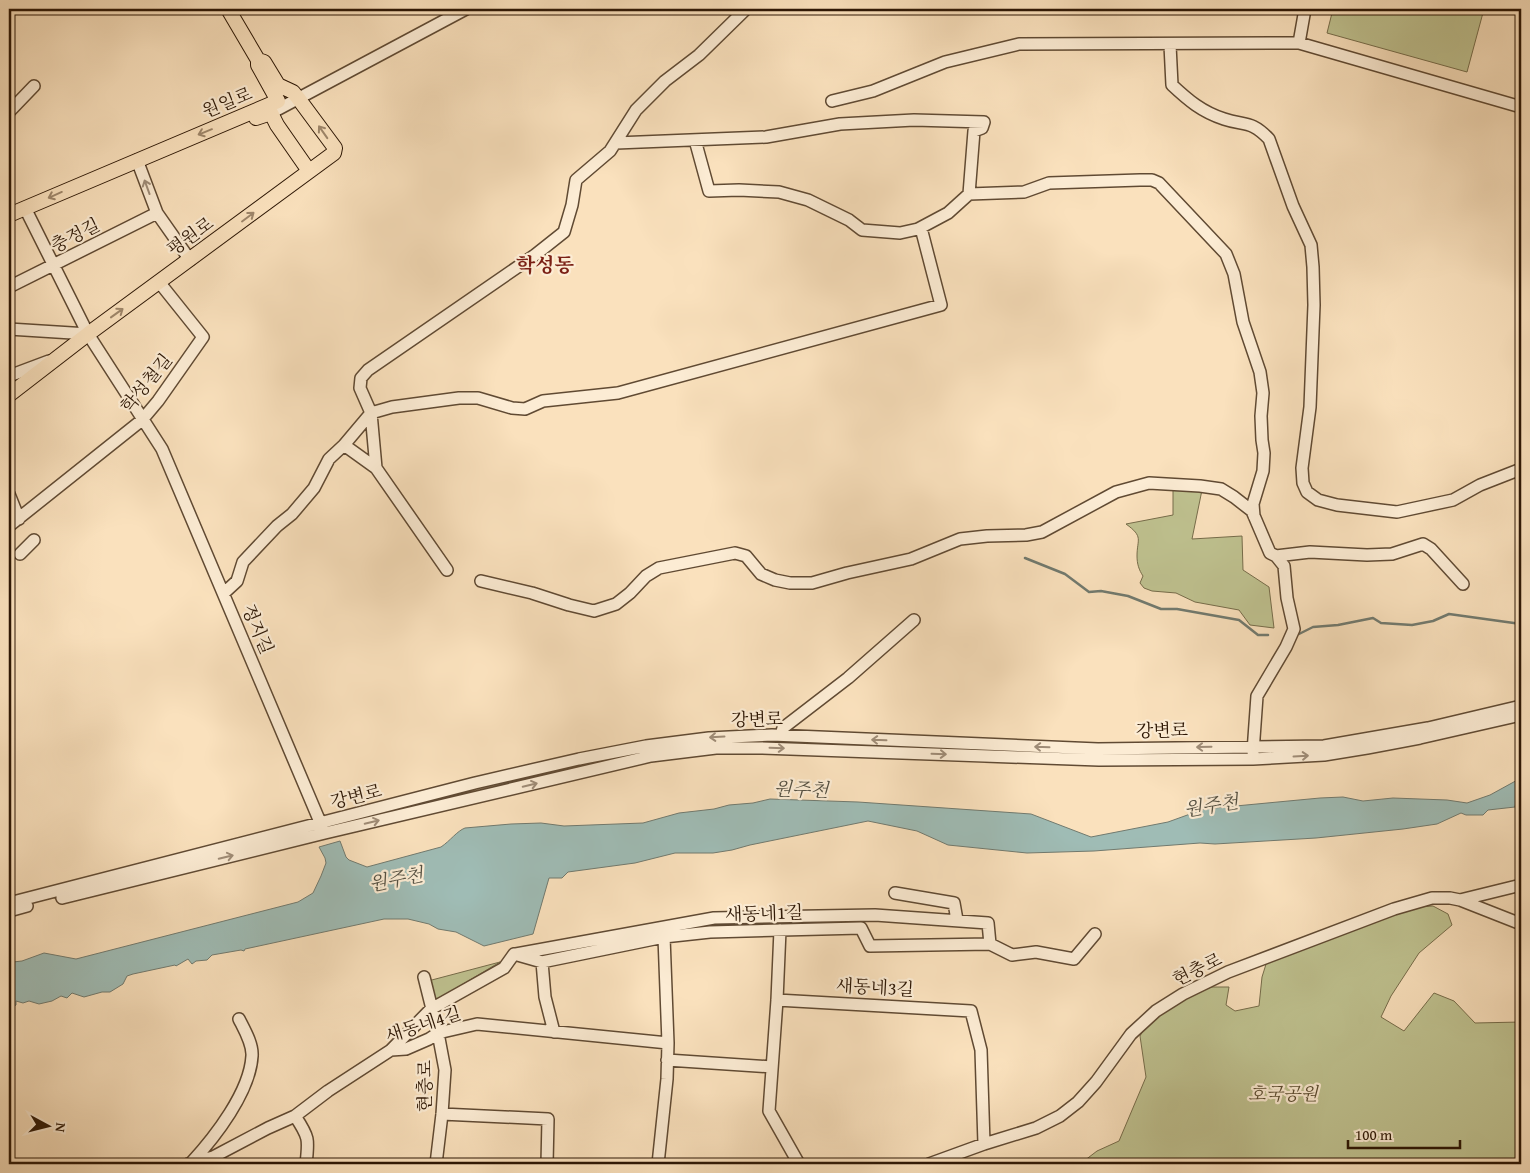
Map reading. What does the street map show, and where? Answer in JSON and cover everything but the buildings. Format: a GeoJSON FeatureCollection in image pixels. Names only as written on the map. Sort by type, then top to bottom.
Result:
{"type":"FeatureCollection","features":[{"type":"Feature","properties":{"kind":"main road"},"geometry":{"type":"LineString","coordinates":[[228,9],[258,60],[258,65],[275,107],[277,125],[309,171]]}},
{"type":"Feature","properties":{"kind":"main road"},"geometry":{"type":"LineString","coordinates":[[258,60],[264,62],[278,85],[295,95]]}},
{"type":"Feature","properties":{"kind":"main road","name":"평원로"},"geometry":{"type":"LineString","coordinates":[[9,395],[88,334],[334,153],[335,150],[295,95]]}},
{"type":"Feature","properties":{"kind":"main road","name":"원일로"},"geometry":{"type":"LineString","coordinates":[[9,215],[250,113],[275,107]]}},
{"type":"Feature","properties":{"kind":"street"},"geometry":{"type":"LineString","coordinates":[[275,107],[453,9]]}},
{"type":"Feature","properties":{"kind":"street"},"geometry":{"type":"LineString","coordinates":[[295,95],[318,86],[466,9]]}},
{"type":"Feature","properties":{"kind":"street"},"geometry":{"type":"LineString","coordinates":[[376,468],[371,413],[360,388],[361,378],[368,370],[535,255],[564,232],[576,180],[610,151],[636,110],[665,81],[699,55],[746,9]]}},
{"type":"Feature","properties":{"kind":"street"},"geometry":{"type":"LineString","coordinates":[[1299,43],[1305,9]]}},
{"type":"Feature","properties":{"kind":"street"},"geometry":{"type":"LineString","coordinates":[[832,101],[873,91],[944,62],[1020,44],[1170,45],[1299,43],[1521,106]]}},
{"type":"Feature","properties":{"kind":"street"},"geometry":{"type":"LineString","coordinates":[[1170,45],[1172,85],[1192,104],[1224,119],[1248,123],[1261,131],[1269,139],[1293,206],[1311,245],[1314,305],[1310,407],[1302,468],[1303,483],[1307,492],[1318,500],[1337,505],[1397,512],[1453,500],[1480,485],[1521,469]]}},
{"type":"Feature","properties":{"kind":"street"},"geometry":{"type":"LineString","coordinates":[[9,112],[34,86]]}},
{"type":"Feature","properties":{"kind":"street"},"geometry":{"type":"LineString","coordinates":[[616,143],[766,137],[840,124],[914,120],[984,122],[982,128],[974,131],[969,194]]}},
{"type":"Feature","properties":{"kind":"street"},"geometry":{"type":"LineString","coordinates":[[695,140],[709,191],[779,192],[808,200],[849,220],[862,230],[900,233],[921,228],[948,213],[969,194],[1018,192],[1049,183],[1152,180],[1159,183],[1226,254],[1231,263],[1243,322],[1260,372],[1263,393],[1261,424],[1264,453],[1262,471],[1253,504],[1254,518]]}},
{"type":"Feature","properties":{"kind":"street"},"geometry":{"type":"LineString","coordinates":[[137,160],[157,213],[190,260]]}},
{"type":"Feature","properties":{"kind":"street","name":"정지길"},"geometry":{"type":"LineString","coordinates":[[26,208],[88,334],[162,449],[323,828]]}},
{"type":"Feature","properties":{"kind":"street","name":"충정길"},"geometry":{"type":"LineString","coordinates":[[9,287],[157,213]]}},
{"type":"Feature","properties":{"kind":"street"},"geometry":{"type":"LineString","coordinates":[[224,593],[237,581],[243,562],[277,526],[292,514],[314,488],[329,459],[344,445],[371,413],[386,408],[459,398],[478,398],[512,408],[524,409],[543,401],[618,393],[941,305],[921,228]]}},
{"type":"Feature","properties":{"kind":"street","name":"학성철길"},"geometry":{"type":"LineString","coordinates":[[9,526],[142,420],[158,401],[203,337],[159,282]]}},
{"type":"Feature","properties":{"kind":"street"},"geometry":{"type":"LineString","coordinates":[[9,329],[88,334]]}},
{"type":"Feature","properties":{"kind":"street"},"geometry":{"type":"LineString","coordinates":[[9,376],[58,358]]}},
{"type":"Feature","properties":{"kind":"street"},"geometry":{"type":"LineString","coordinates":[[344,445],[376,468],[447,570]]}},
{"type":"Feature","properties":{"kind":"street"},"geometry":{"type":"LineString","coordinates":[[481,581],[594,611],[616,604],[630,593],[646,576],[659,568],[735,553],[746,556],[761,574],[775,580],[790,583],[812,583],[911,559],[960,539],[1026,535],[1042,532],[1116,492],[1149,483],[1173,483],[1221,489],[1252,511],[1270,553],[1276,556],[1284,566],[1287,598],[1294,629],[1286,647],[1256,696],[1253,759]]}},
{"type":"Feature","properties":{"kind":"street"},"geometry":{"type":"LineString","coordinates":[[9,494],[19,519]]}},
{"type":"Feature","properties":{"kind":"street"},"geometry":{"type":"LineString","coordinates":[[20,554],[34,540]]}},
{"type":"Feature","properties":{"kind":"street"},"geometry":{"type":"LineString","coordinates":[[1276,556],[1310,552],[1366,555],[1392,554],[1423,544],[1463,584]]}},
{"type":"Feature","properties":{"kind":"street"},"geometry":{"type":"LineString","coordinates":[[781,735],[783,728],[848,678],[914,620]]}},
{"type":"Feature","properties":{"kind":"street","name":"강변로"},"geometry":{"type":"LineString","coordinates":[[9,911],[323,828],[475,783],[646,746],[709,738],[781,735],[1098,749],[1332,745],[1428,728],[1521,706]]}},
{"type":"Feature","properties":{"kind":"street","name":"강변로"},"geometry":{"type":"LineString","coordinates":[[9,903],[323,828],[651,756],[716,748],[761,748],[1099,760],[1253,759],[1324,755],[1367,748],[1521,715]]}},
{"type":"Feature","properties":{"kind":"street"},"geometry":{"type":"LineString","coordinates":[[1460,900],[1521,885]]}},
{"type":"Feature","properties":{"kind":"street"},"geometry":{"type":"LineString","coordinates":[[895,892],[954,902],[958,920]]}},
{"type":"Feature","properties":{"kind":"street","name":"현충로"},"geometry":{"type":"LineString","coordinates":[[929,1164],[1036,1128],[1060,1116],[1078,1102],[1131,1034],[1156,1011],[1183,994],[1228,972],[1394,909],[1432,898],[1460,900],[1521,924]]}},
{"type":"Feature","properties":{"kind":"street"},"geometry":{"type":"LineString","coordinates":[[391,1050],[431,1009],[504,968],[514,954],[714,918],[875,915],[958,920],[988,923],[990,944]]}},
{"type":"Feature","properties":{"kind":"street","name":"새동네1길"},"geometry":{"type":"LineString","coordinates":[[514,954],[542,962],[664,937],[710,932],[860,928],[870,946],[990,944],[1012,955],[1036,952],[1074,959],[1095,934]]}},
{"type":"Feature","properties":{"kind":"street"},"geometry":{"type":"LineString","coordinates":[[780,930],[769,1111],[799,1164]]}},
{"type":"Feature","properties":{"kind":"street"},"geometry":{"type":"LineString","coordinates":[[658,1164],[667,1079],[666,1060],[668,1043],[664,937]]}},
{"type":"Feature","properties":{"kind":"street"},"geometry":{"type":"LineString","coordinates":[[542,962],[545,997],[554,1032]]}},
{"type":"Feature","properties":{"kind":"street","name":"현충로"},"geometry":{"type":"LineString","coordinates":[[424,977],[445,1070],[436,1164]]}},
{"type":"Feature","properties":{"kind":"street","name":"새동네3길"},"geometry":{"type":"LineString","coordinates":[[777,1000],[971,1011],[981,1050],[984,1144]]}},
{"type":"Feature","properties":{"kind":"street"},"geometry":{"type":"LineString","coordinates":[[189,1164],[212,1140],[228,1116],[250,1069],[252,1054],[239,1019]]}},
{"type":"Feature","properties":{"kind":"street","name":"새동네4길"},"geometry":{"type":"LineString","coordinates":[[189,1164],[213,1157],[295,1116],[328,1091],[391,1050],[406,1049],[438,1033],[477,1024],[668,1043]]}},
{"type":"Feature","properties":{"kind":"street"},"geometry":{"type":"LineString","coordinates":[[666,1060],[772,1067]]}},
{"type":"Feature","properties":{"kind":"street"},"geometry":{"type":"LineString","coordinates":[[442,1114],[548,1119],[547,1164]]}},
{"type":"Feature","properties":{"kind":"street"},"geometry":{"type":"LineString","coordinates":[[295,1116],[308,1138],[306,1164]]}},
{"type":"Feature","properties":{"kind":"green space"},"geometry":{"type":"Polygon","coordinates":[[[1333,9],[1484,9],[1467,72],[1327,33],[1333,9]]]}},
{"type":"Feature","properties":{"kind":"green space"},"geometry":{"type":"Polygon","coordinates":[[[1173,487],[1202,490],[1192,539],[1242,536],[1243,570],[1269,587],[1274,628],[1250,625],[1239,610],[1195,602],[1176,593],[1152,591],[1144,588],[1140,583],[1143,576],[1137,562],[1138,538],[1135,532],[1126,524],[1173,515],[1173,487]]]}},
{"type":"Feature","properties":{"kind":"green space","name":"호국공원"},"geometry":{"type":"Polygon","coordinates":[[[1433,906],[1448,914],[1452,925],[1419,953],[1391,996],[1381,1017],[1404,1031],[1434,993],[1454,1001],[1475,1023],[1521,1022],[1521,1164],[1080,1164],[1097,1151],[1119,1141],[1146,1077],[1140,1036],[1149,1019],[1172,1001],[1212,987],[1229,987],[1226,1005],[1235,1011],[1259,1006],[1262,977],[1267,961],[1416,907],[1433,906]]]}},
{"type":"Feature","properties":{"kind":"green space"},"geometry":{"type":"Polygon","coordinates":[[[500,962],[433,1002],[428,981],[500,962]]]}},
{"type":"Feature","properties":{"kind":"water","name":"원주천"},"geometry":{"type":"Polygon","coordinates":[[[1521,778],[1521,795],[1517,796],[1515,807],[1488,810],[1483,815],[1466,815],[1461,813],[1437,824],[1316,838],[1027,853],[948,845],[917,831],[868,821],[732,850],[713,853],[675,853],[635,863],[568,872],[562,878],[549,878],[533,934],[484,946],[456,932],[438,929],[429,924],[408,919],[384,919],[245,949],[244,951],[212,955],[207,960],[196,961],[192,964],[188,959],[176,966],[127,976],[123,984],[110,992],[102,992],[84,997],[72,993],[67,998],[61,996],[52,1001],[39,1004],[29,1001],[23,1003],[16,1001],[16,1005],[11,1008],[12,1012],[9,1014],[9,968],[13,962],[22,961],[44,953],[76,959],[298,902],[313,893],[326,863],[319,847],[340,841],[349,860],[367,867],[441,847],[465,828],[541,823],[564,826],[643,823],[679,813],[770,799],[858,802],[1031,814],[1091,837],[1168,822],[1204,809],[1320,798],[1343,797],[1363,801],[1393,798],[1447,800],[1467,803],[1490,795],[1521,778]]]}},
{"type":"Feature","properties":{"kind":"waterway"},"geometry":{"type":"LineString","coordinates":[[1025,558],[1065,574],[1089,592],[1101,591],[1128,596],[1161,609],[1177,609],[1239,620],[1258,635],[1268,635]]}},
{"type":"Feature","properties":{"kind":"waterway"},"geometry":{"type":"LineString","coordinates":[[1299,634],[1313,627],[1338,625],[1373,618],[1381,623],[1412,625],[1433,621],[1449,614],[1521,624]]}},
{"type":"Feature","properties":{"kind":"district","name":"학성동"},"geometry":{"type":"Point","coordinates":[545,264]}}]}
